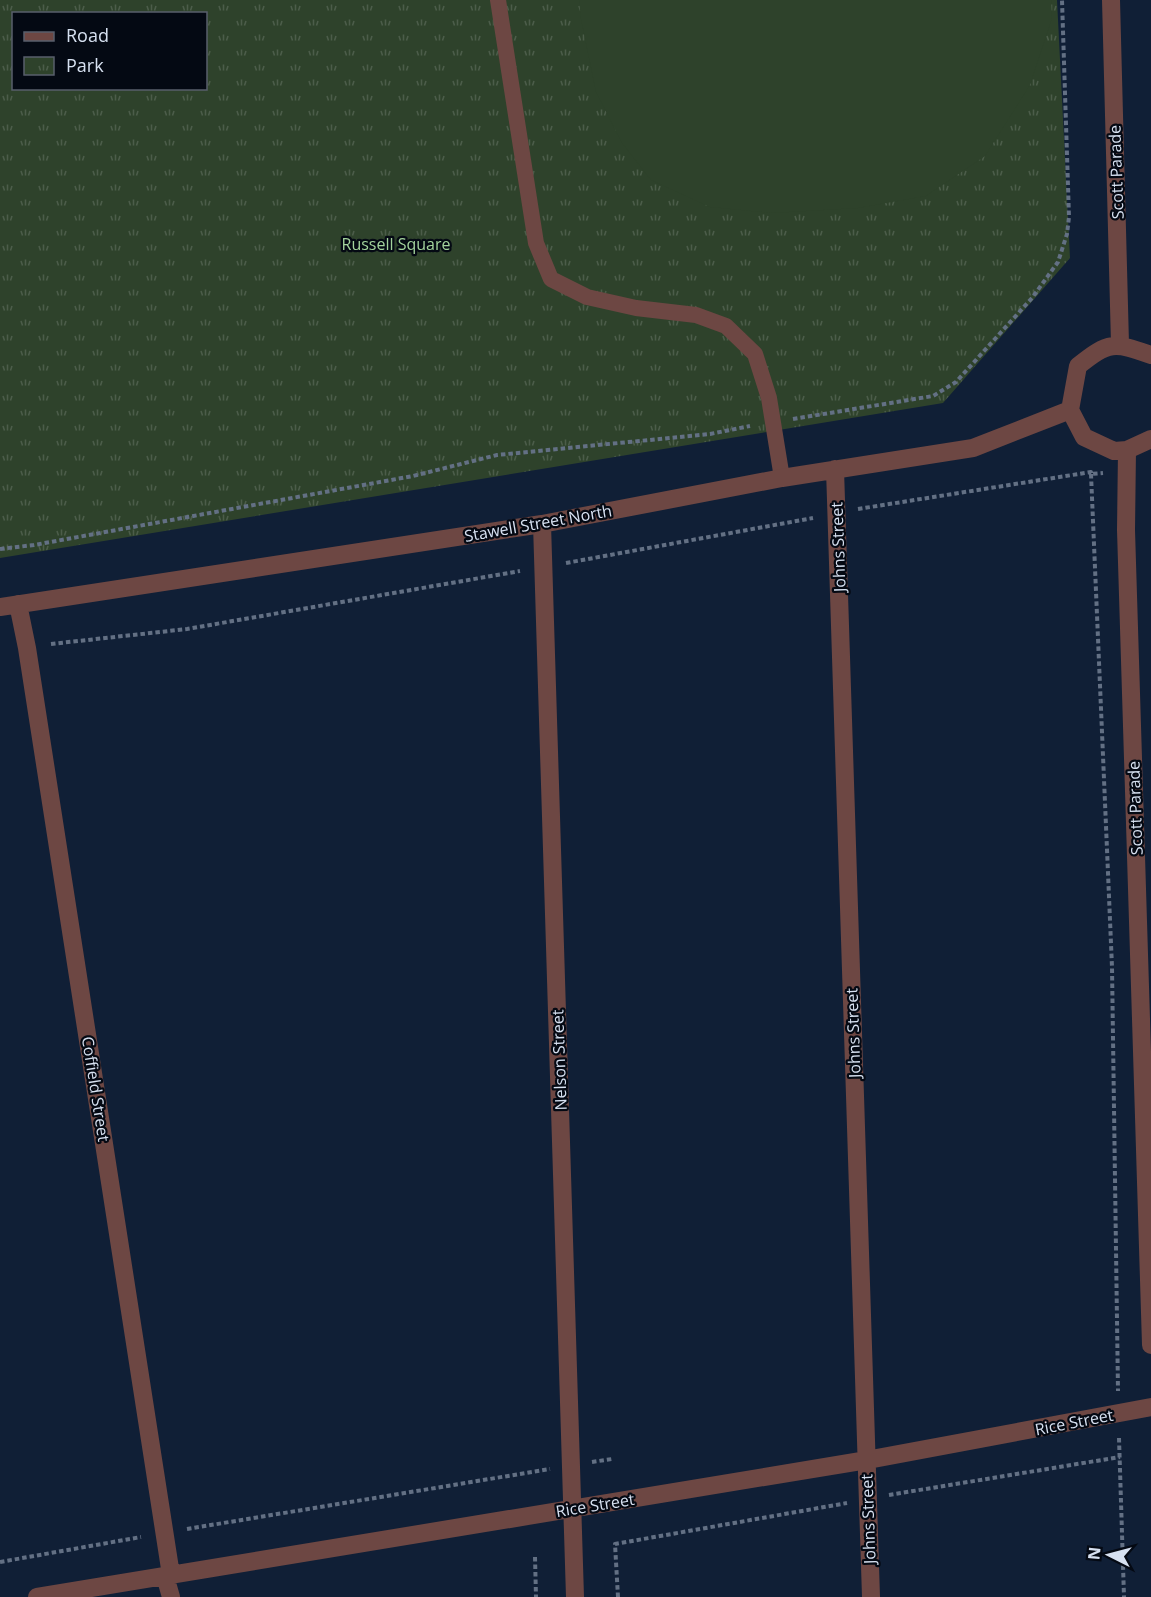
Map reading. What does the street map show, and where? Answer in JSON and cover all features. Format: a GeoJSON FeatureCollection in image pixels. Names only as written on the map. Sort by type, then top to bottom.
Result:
{"type":"FeatureCollection","features":[{"type":"Feature","properties":{"kind":"street","name":"Scott Parade"},"geometry":{"type":"LineString","coordinates":[[1111,0],[1120,344]]}},
{"type":"Feature","properties":{"kind":"street"},"geometry":{"type":"LineString","coordinates":[[1151,355],[1120,344],[1098,349],[1078,366],[1070,410],[1084,437],[1114,451],[1127,450],[1151,439]]}},
{"type":"Feature","properties":{"kind":"street","name":"Stawell Street North"},"geometry":{"type":"LineString","coordinates":[[9,606],[542,524],[782,478],[973,448],[1070,410]]}},
{"type":"Feature","properties":{"kind":"street","name":"Scott Parade"},"geometry":{"type":"LineString","coordinates":[[1127,450],[1126,530],[1151,1345]]}},
{"type":"Feature","properties":{"kind":"street","name":"Johns Street"},"geometry":{"type":"LineString","coordinates":[[835,469],[871,1597]]}},
{"type":"Feature","properties":{"kind":"street","name":"Nelson Street"},"geometry":{"type":"LineString","coordinates":[[542,524],[575,1597]]}},
{"type":"Feature","properties":{"kind":"street","name":"Coffield Street"},"geometry":{"type":"LineString","coordinates":[[9,606],[27,648],[165,1533],[171,1597]]}},
{"type":"Feature","properties":{"kind":"street","name":"Rice Street"},"geometry":{"type":"LineString","coordinates":[[38,1597],[867,1460],[1151,1407]]}},
{"type":"Feature","properties":{"kind":"lane"},"geometry":{"type":"LineString","coordinates":[[498,0],[536,243],[552,279],[587,297],[636,308],[696,315],[726,326],[755,354],[769,398],[782,478]]}},
{"type":"Feature","properties":{"kind":"path"},"geometry":{"type":"LineString","coordinates":[[0,549],[34,545],[413,476],[497,455],[710,434],[933,396],[956,382],[1032,298],[1058,262],[1067,234],[1069,217],[1062,0]]}},
{"type":"Feature","properties":{"kind":"path"},"geometry":{"type":"LineString","coordinates":[[27,648],[57,642],[187,629],[837,514],[1091,472],[1112,967],[1119,1457],[1124,1597]]}},
{"type":"Feature","properties":{"kind":"path"},"geometry":{"type":"LineString","coordinates":[[618,1597],[615,1544],[1119,1457]]}},
{"type":"Feature","properties":{"kind":"path"},"geometry":{"type":"LineString","coordinates":[[0,1562],[612,1459]]}},
{"type":"Feature","properties":{"kind":"path"},"geometry":{"type":"LineString","coordinates":[[535,1557],[536,1597]]}},
{"type":"Feature","properties":{"kind":"green space","name":"Russell Square"},"geometry":{"type":"Polygon","coordinates":[[[0,0],[1057,0],[1070,258],[943,403],[0,558],[0,0]]]}},
{"type":"Feature","properties":{"kind":"green space"},"geometry":{"type":"Polygon","coordinates":[[[579,0],[1051,0],[1052,18],[1030,85],[985,156],[926,196],[858,208],[772,213],[710,207],[651,180],[622,143],[596,92],[579,0]]]}}]}
